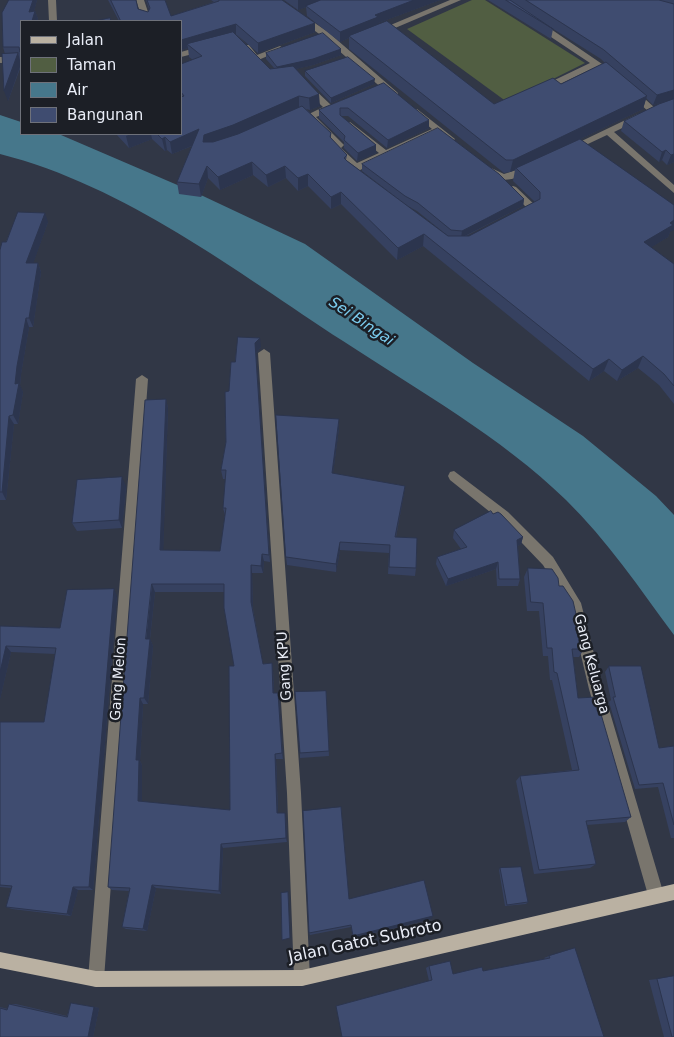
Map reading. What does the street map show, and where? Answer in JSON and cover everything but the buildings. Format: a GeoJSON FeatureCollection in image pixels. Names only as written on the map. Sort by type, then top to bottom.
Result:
{"type":"FeatureCollection","features":[{"type":"Feature","properties":{"kind":"main road","name":"Jalan Gatot Subroto"},"geometry":{"type":"LineString","coordinates":[[0,960],[96,978],[302,978],[674,892]]}},
{"type":"Feature","properties":{"kind":"street"},"geometry":{"type":"LineString","coordinates":[[52,0],[53,20]]}},
{"type":"Feature","properties":{"kind":"street"},"geometry":{"type":"LineString","coordinates":[[140,0],[146,18]]}},
{"type":"Feature","properties":{"kind":"street"},"geometry":{"type":"LineString","coordinates":[[276,0],[303,13],[325,34],[344,45],[346,58],[459,146]]}},
{"type":"Feature","properties":{"kind":"street"},"geometry":{"type":"LineString","coordinates":[[366,37],[457,0]]}},
{"type":"Feature","properties":{"kind":"street"},"geometry":{"type":"LineString","coordinates":[[532,21],[596,62],[610,74]]}},
{"type":"Feature","properties":{"kind":"street"},"geometry":{"type":"LineString","coordinates":[[392,27],[400,33]]}},
{"type":"Feature","properties":{"kind":"street"},"geometry":{"type":"LineString","coordinates":[[316,37],[325,34]]}},
{"type":"Feature","properties":{"kind":"street"},"geometry":{"type":"LineString","coordinates":[[237,39],[267,68]]}},
{"type":"Feature","properties":{"kind":"street"},"geometry":{"type":"LineString","coordinates":[[182,55],[214,45]]}},
{"type":"Feature","properties":{"kind":"street"},"geometry":{"type":"LineString","coordinates":[[257,57],[287,47]]}},
{"type":"Feature","properties":{"kind":"street"},"geometry":{"type":"LineString","coordinates":[[0,60],[20,60]]}},
{"type":"Feature","properties":{"kind":"street"},"geometry":{"type":"LineString","coordinates":[[536,92],[596,62]]}},
{"type":"Feature","properties":{"kind":"street"},"geometry":{"type":"LineString","coordinates":[[301,80],[329,108]]}},
{"type":"Feature","properties":{"kind":"street"},"geometry":{"type":"LineString","coordinates":[[371,91],[384,86]]}},
{"type":"Feature","properties":{"kind":"street"},"geometry":{"type":"LineString","coordinates":[[564,152],[656,109],[624,86]]}},
{"type":"Feature","properties":{"kind":"street"},"geometry":{"type":"LineString","coordinates":[[348,101],[306,114],[339,145],[336,148],[356,168]]}},
{"type":"Feature","properties":{"kind":"street"},"geometry":{"type":"LineString","coordinates":[[344,120],[386,154]]}},
{"type":"Feature","properties":{"kind":"street"},"geometry":{"type":"LineString","coordinates":[[369,184],[351,170],[438,129]]}},
{"type":"Feature","properties":{"kind":"street"},"geometry":{"type":"LineString","coordinates":[[608,131],[674,190]]}},
{"type":"Feature","properties":{"kind":"street"},"geometry":{"type":"LineString","coordinates":[[480,163],[502,178],[533,208],[511,220]]}},
{"type":"Feature","properties":{"kind":"street"},"geometry":{"type":"LineString","coordinates":[[502,178],[512,177],[538,164]]}},
{"type":"Feature","properties":{"kind":"street","name":"Gang KPU"},"geometry":{"type":"LineString","coordinates":[[264,353],[294,793],[302,978]]}},
{"type":"Feature","properties":{"kind":"street","name":"Gang Melon"},"geometry":{"type":"LineString","coordinates":[[96,978],[142,379]]}},
{"type":"Feature","properties":{"kind":"street","name":"Gang Keluarga"},"geometry":{"type":"LineString","coordinates":[[454,476],[504,516],[548,561],[576,607],[596,689],[656,895]]}},
{"type":"Feature","properties":{"kind":"green space"},"geometry":{"type":"Polygon","coordinates":[[[472,0],[485,0],[585,63],[507,102],[407,29],[472,0]]]}},
{"type":"Feature","properties":{"kind":"water","name":"Sei Bingai"},"geometry":{"type":"Polygon","coordinates":[[[0,115],[20,122],[20,135],[61,135],[203,196],[305,244],[473,363],[583,436],[656,496],[674,515],[674,635],[623,565],[581,515],[541,477],[514,455],[458,415],[178,233],[92,187],[46,168],[0,154],[0,115]]]}}]}
